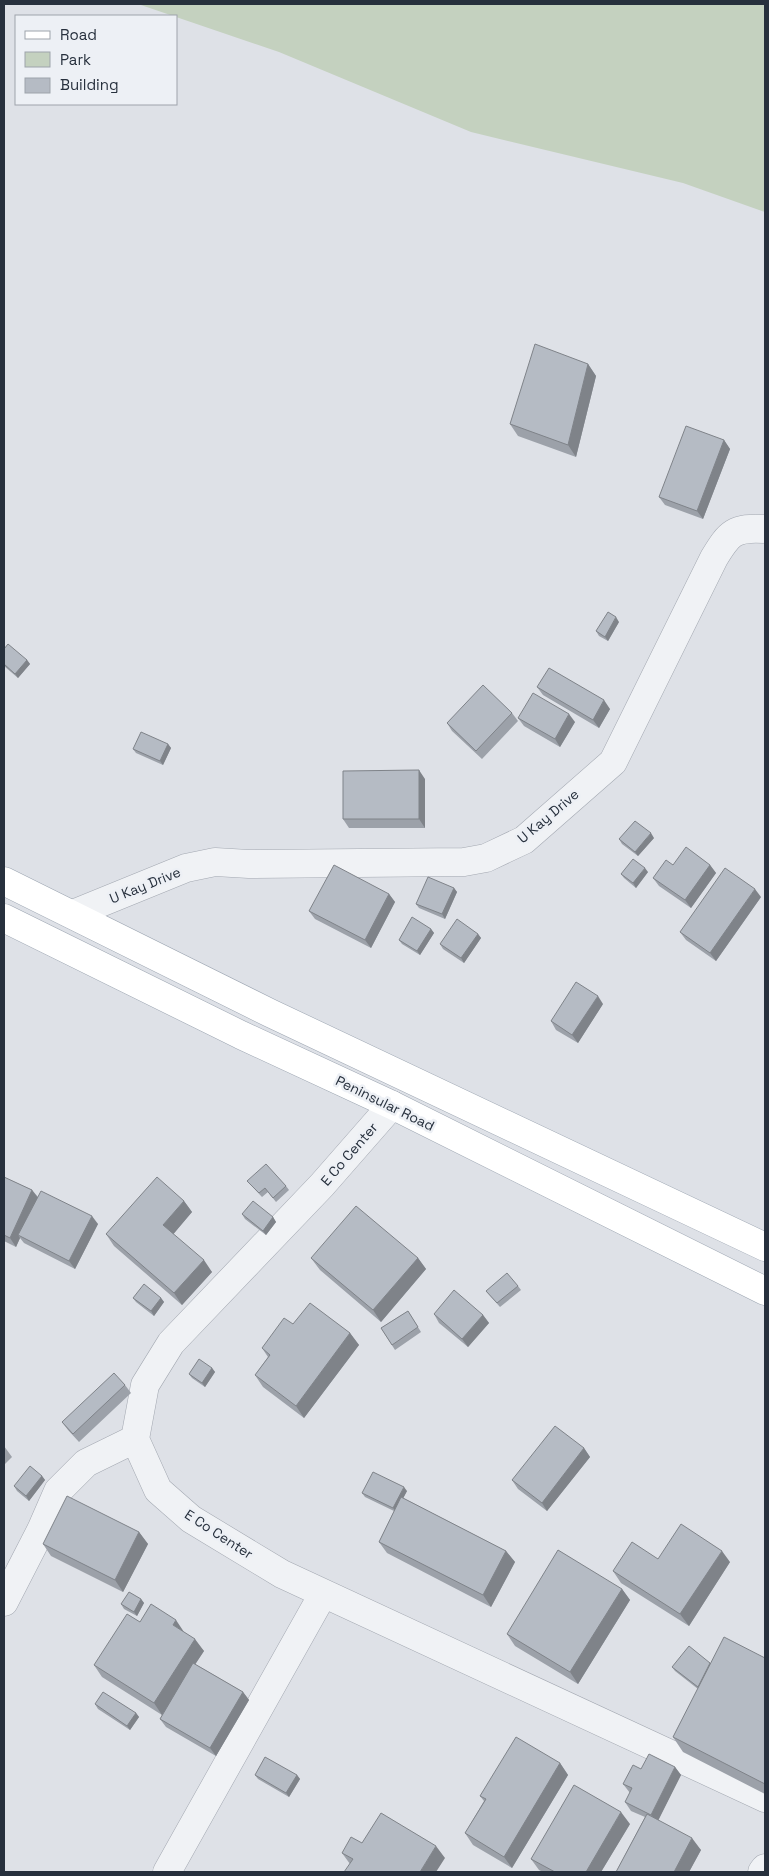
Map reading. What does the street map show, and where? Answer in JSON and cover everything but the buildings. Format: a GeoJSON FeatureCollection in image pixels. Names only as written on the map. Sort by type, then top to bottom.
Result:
{"type":"FeatureCollection","features":[{"type":"Feature","properties":{"kind":"main road"},"geometry":{"type":"LineString","coordinates":[[4,881],[270,1013],[765,1247]]}},
{"type":"Feature","properties":{"kind":"main road","name":"Peninsular Road"},"geometry":{"type":"LineString","coordinates":[[4,918],[240,1035],[392,1105],[765,1290]]}},
{"type":"Feature","properties":{"kind":"street","name":"U Kay Drive"},"geometry":{"type":"LineString","coordinates":[[73,914],[186,868],[215,862],[249,864],[464,862],[486,858],[524,840],[613,762],[714,558],[727,536],[747,528],[765,529]]}},
{"type":"Feature","properties":{"kind":"street","name":"E Co Center"},"geometry":{"type":"LineString","coordinates":[[392,1105],[322,1185],[171,1343],[145,1385],[135,1439],[158,1490],[191,1519],[282,1574],[765,1798]]}},
{"type":"Feature","properties":{"kind":"street"},"geometry":{"type":"LineString","coordinates":[[4,1602],[25,1563],[58,1491],[86,1463],[135,1439]]}},
{"type":"Feature","properties":{"kind":"street"},"geometry":{"type":"LineString","coordinates":[[167,1872],[323,1594]]}},
{"type":"Feature","properties":{"kind":"street"},"geometry":{"type":"LineString","coordinates":[[762,1872],[765,1868]]}},
{"type":"Feature","properties":{"kind":"green space"},"geometry":{"type":"Polygon","coordinates":[[[138,4],[765,4],[765,212],[683,183],[471,132],[279,52],[178,18],[178,15],[170,15],[138,4]]]}}]}
